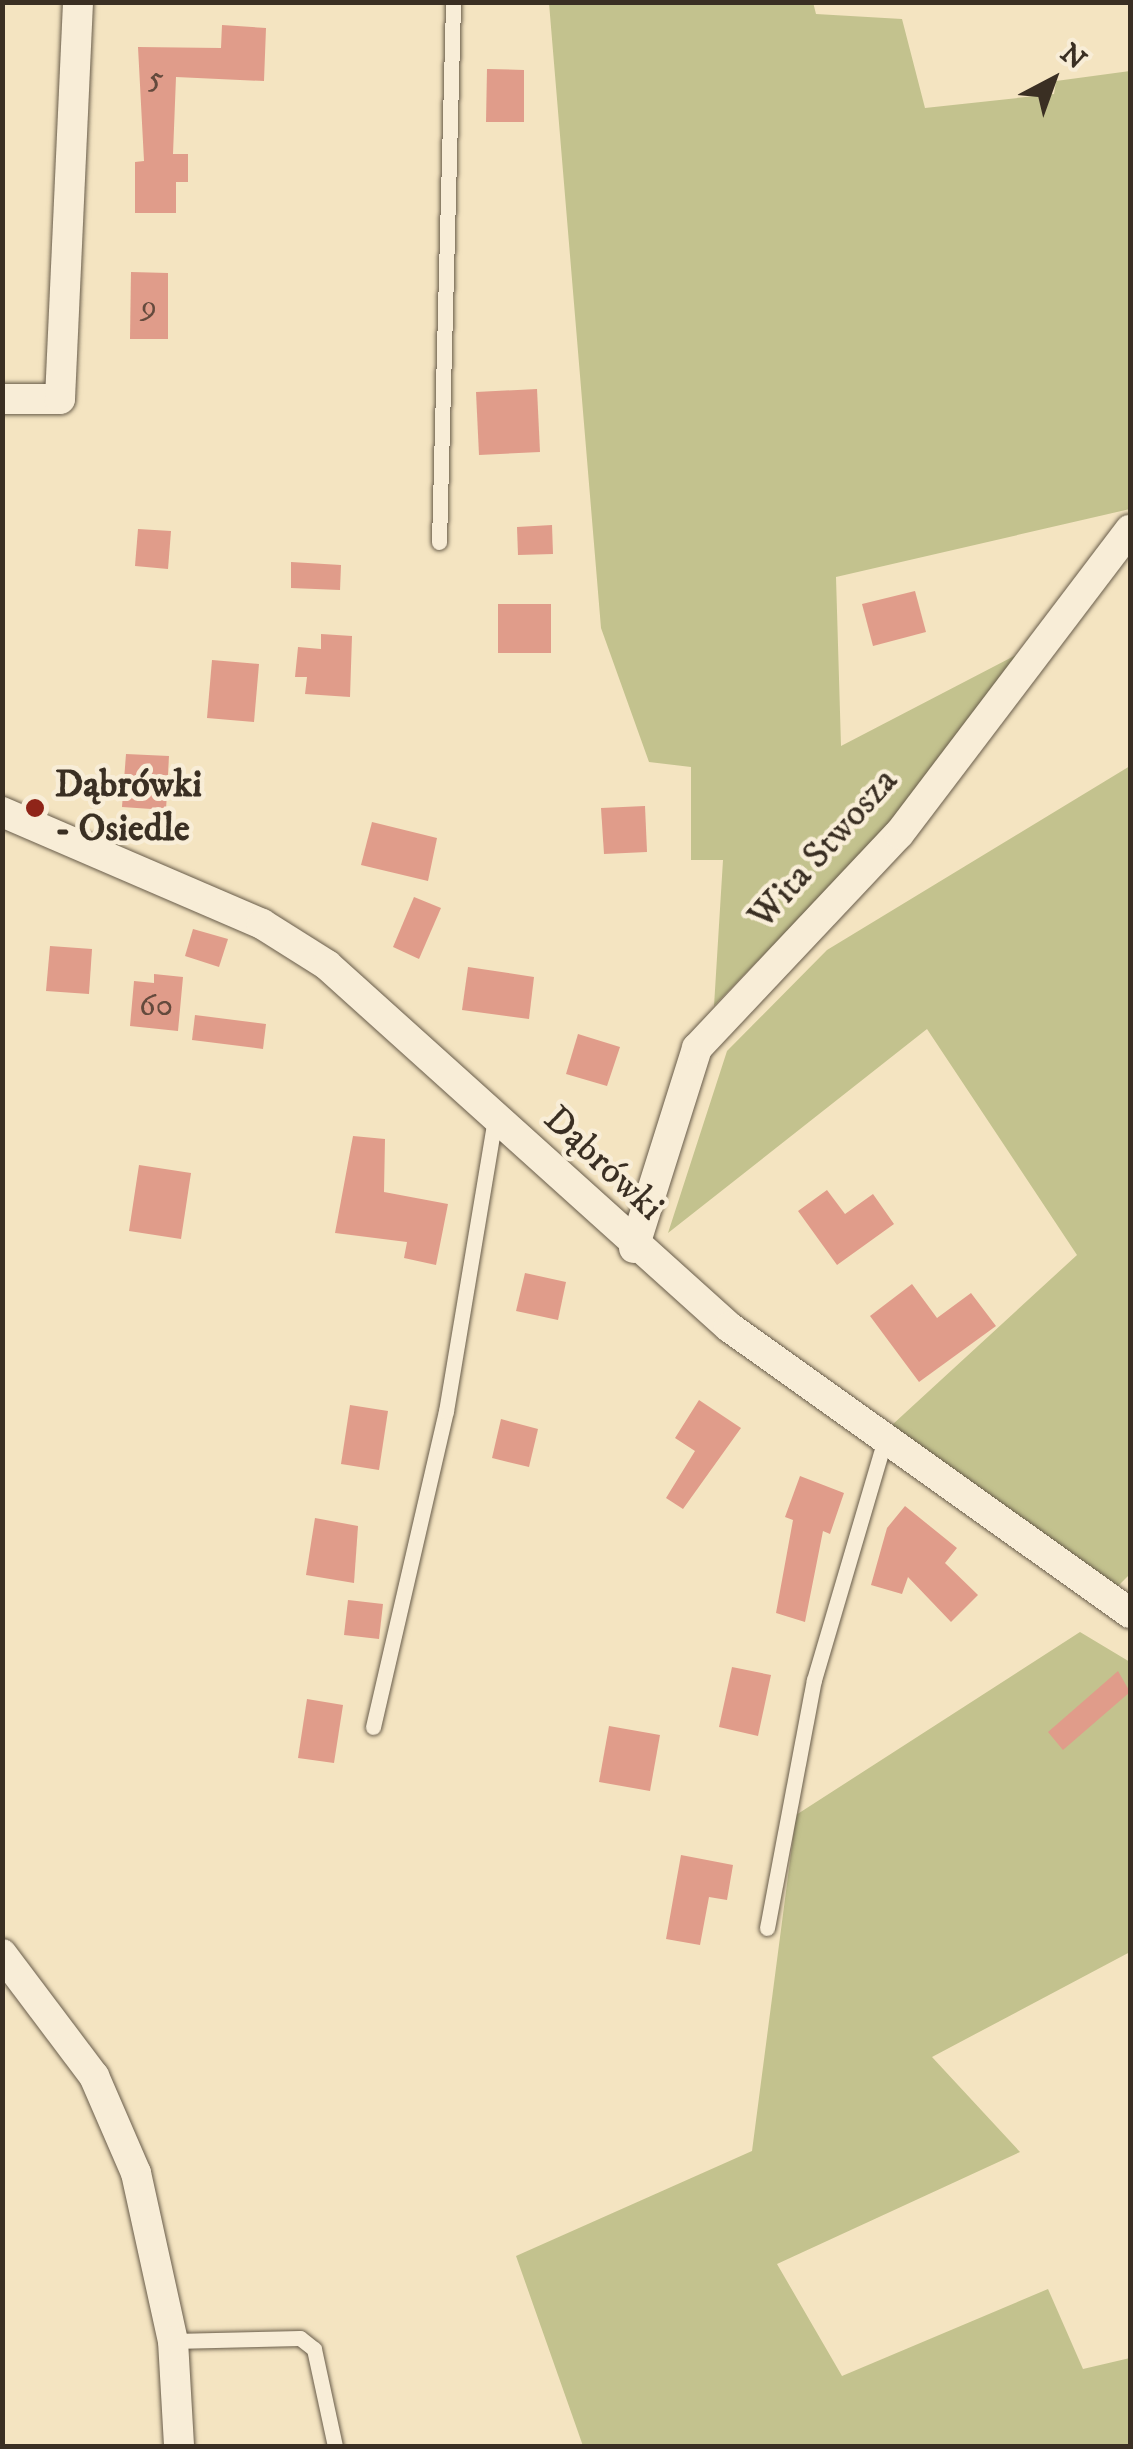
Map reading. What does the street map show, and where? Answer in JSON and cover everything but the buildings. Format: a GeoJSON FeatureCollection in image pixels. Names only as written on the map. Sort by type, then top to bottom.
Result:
{"type":"FeatureCollection","features":[{"type":"Feature","properties":{"kind":"street"},"geometry":{"type":"LineString","coordinates":[[2,399],[60,399],[78,2]]}},
{"type":"Feature","properties":{"kind":"street","name":"Wita Stwosza"},"geometry":{"type":"LineString","coordinates":[[634,1248],[697,1048],[899,834],[1130,530]]}},
{"type":"Feature","properties":{"kind":"street","name":"Dąbrówki"},"geometry":{"type":"LineString","coordinates":[[2,812],[262,924],[328,965],[634,1248],[885,1438],[1130,1613]]}},
{"type":"Feature","properties":{"kind":"street"},"geometry":{"type":"LineString","coordinates":[[2,1954],[61,2025],[117,2122],[173,2340],[179,2446]]}},
{"type":"Feature","properties":{"kind":"lane"},"geometry":{"type":"LineString","coordinates":[[440,542],[453,2]]}},
{"type":"Feature","properties":{"kind":"lane"},"geometry":{"type":"LineString","coordinates":[[373,1726],[446,1411],[495,1119]]}},
{"type":"Feature","properties":{"kind":"lane"},"geometry":{"type":"LineString","coordinates":[[767,1928],[814,1680],[885,1438]]}},
{"type":"Feature","properties":{"kind":"lane"},"geometry":{"type":"LineString","coordinates":[[173,2340],[300,2338],[314,2349],[336,2446]]}},
{"type":"Feature","properties":{"kind":"shaded area"},"geometry":{"type":"Polygon","coordinates":[[[813,2],[816,14],[902,19],[925,108],[1054,94],[1056,81],[1130,71],[1130,509],[836,577],[841,746],[1020,653],[922,791],[714,1006],[723,860],[691,860],[691,767],[649,762],[601,628],[549,3],[813,2]]]}},
{"type":"Feature","properties":{"kind":"shaded area"},"geometry":{"type":"Polygon","coordinates":[[[1130,766],[1130,1574],[1116,1588],[892,1425],[1077,1255],[927,1029],[668,1233],[727,1051],[827,950],[1130,766]]]}},
{"type":"Feature","properties":{"kind":"shaded area"},"geometry":{"type":"Polygon","coordinates":[[[1080,1632],[1130,1662],[1130,1952],[932,2057],[1020,2152],[777,2264],[842,2376],[1048,2289],[1083,2369],[1130,2358],[1130,2446],[583,2446],[516,2256],[752,2151],[796,1815],[1080,1632]]]}},
{"type":"Feature","properties":{"kind":"place","name":"Dąbrówki - Osiedle"},"geometry":{"type":"Point","coordinates":[35,808]}}]}
